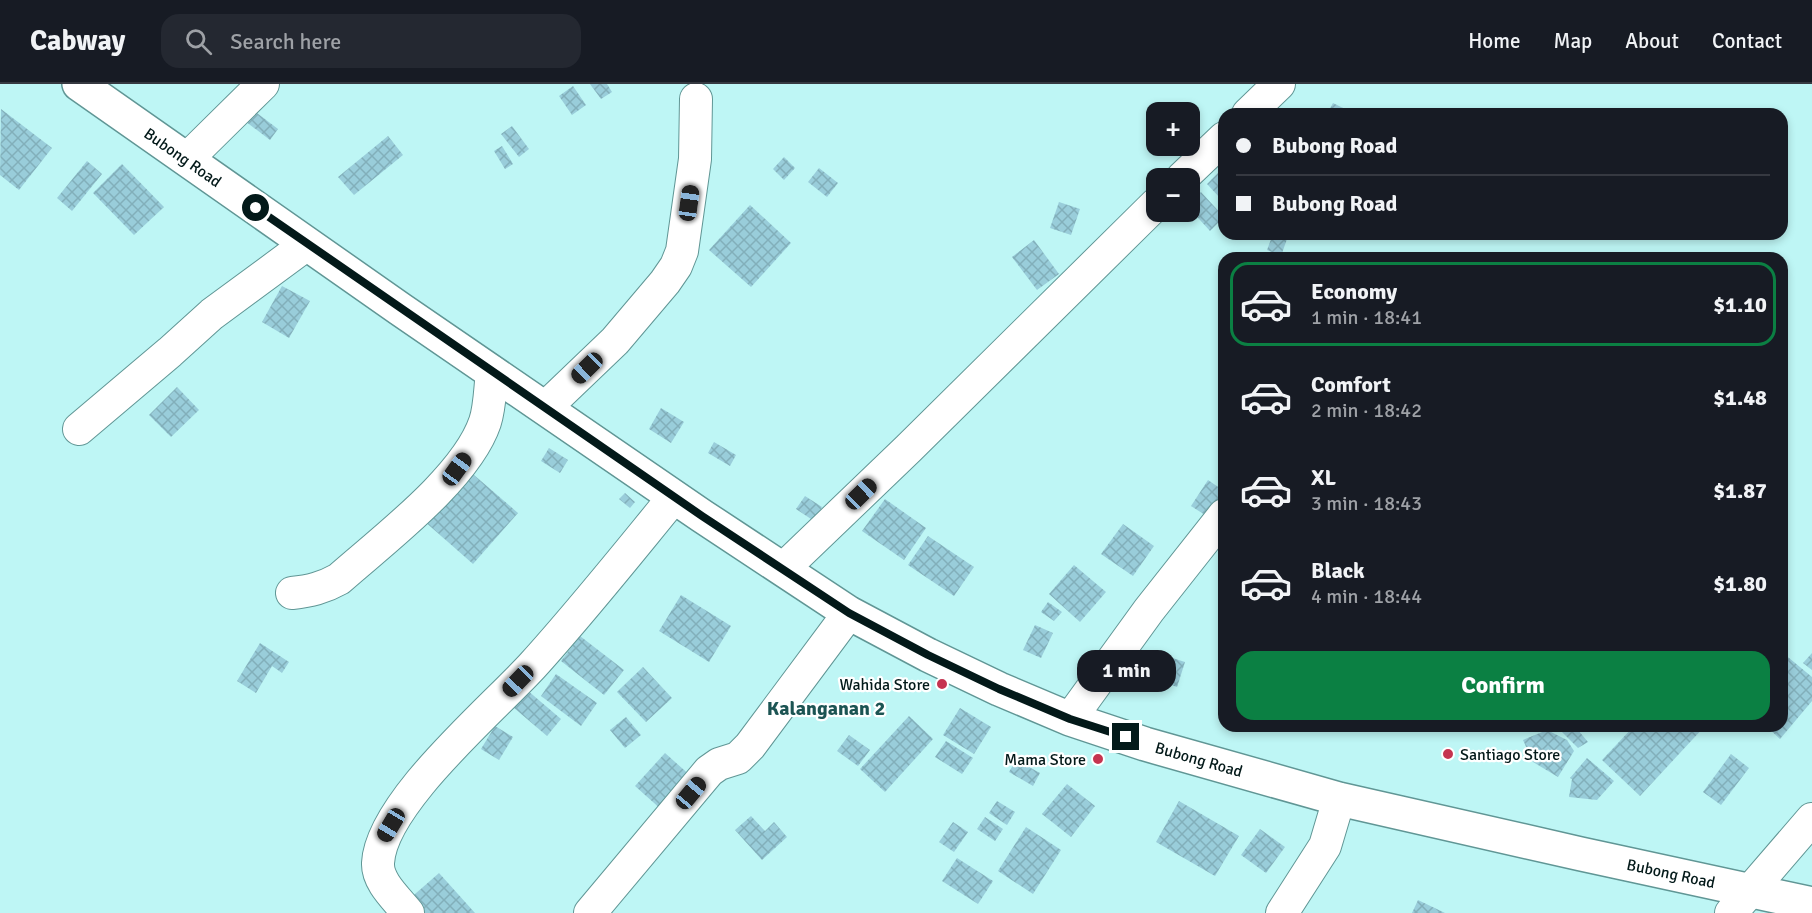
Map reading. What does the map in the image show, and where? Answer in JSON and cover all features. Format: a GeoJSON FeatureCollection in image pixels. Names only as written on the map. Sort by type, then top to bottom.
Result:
{"type":"FeatureCollection","features":[{"type":"Feature","properties":{"kind":"main road","name":"Bubong Road"},"geometry":{"type":"LineString","coordinates":[[79,84],[492,372],[849,613],[989,685],[1070,719],[1145,744],[1339,799],[1741,902],[1812,904]]}},
{"type":"Feature","properties":{"kind":"street"},"geometry":{"type":"LineString","coordinates":[[187,159],[263,84]]}},
{"type":"Feature","properties":{"kind":"street"},"geometry":{"type":"LineString","coordinates":[[1254,108],[1279,84]]}},
{"type":"Feature","properties":{"kind":"street"},"geometry":{"type":"LineString","coordinates":[[545,408],[615,341],[676,266],[682,251],[695,159],[696,99]]}},
{"type":"Feature","properties":{"kind":"street"},"geometry":{"type":"LineString","coordinates":[[1192,168],[1218,144]]}},
{"type":"Feature","properties":{"kind":"street"},"geometry":{"type":"LineString","coordinates":[[783,569],[1146,214]]}},
{"type":"Feature","properties":{"kind":"street"},"geometry":{"type":"LineString","coordinates":[[78,429],[212,314],[307,244]]}},
{"type":"Feature","properties":{"kind":"street"},"geometry":{"type":"LineString","coordinates":[[292,593],[316,590],[339,579],[415,513],[457,469],[472,449],[485,422],[492,372]]}},
{"type":"Feature","properties":{"kind":"street"},"geometry":{"type":"LineString","coordinates":[[408,913],[385,885],[379,872],[378,862],[385,836],[400,809],[436,765],[534,664],[674,496]]}},
{"type":"Feature","properties":{"kind":"street"},"geometry":{"type":"LineString","coordinates":[[1070,719],[1149,610],[1218,523]]}},
{"type":"Feature","properties":{"kind":"street"},"geometry":{"type":"LineString","coordinates":[[590,913],[709,771],[719,764],[738,758],[750,746],[849,613]]}},
{"type":"Feature","properties":{"kind":"street"},"geometry":{"type":"LineString","coordinates":[[1282,913],[1325,846],[1339,799]]}},
{"type":"Feature","properties":{"kind":"street"},"geometry":{"type":"LineString","coordinates":[[1741,902],[1812,819]]}},
{"type":"Feature","properties":{"kind":"building"},"geometry":{"type":"Polygon","coordinates":[[[590,84],[607,84],[612,92],[601,99],[590,84]]]}},
{"type":"Feature","properties":{"kind":"building"},"geometry":{"type":"Polygon","coordinates":[[[573,86],[586,105],[572,115],[559,96],[573,86]]]}},
{"type":"Feature","properties":{"kind":"building"},"geometry":{"type":"Polygon","coordinates":[[[1333,103],[1343,108],[1330,108],[1333,103]]]}},
{"type":"Feature","properties":{"kind":"building"},"geometry":{"type":"Polygon","coordinates":[[[249,107],[278,129],[270,140],[241,118],[249,107]]]}},
{"type":"Feature","properties":{"kind":"building"},"geometry":{"type":"Polygon","coordinates":[[[1,109],[52,148],[19,190],[0,175],[1,109]]]}},
{"type":"Feature","properties":{"kind":"building"},"geometry":{"type":"Polygon","coordinates":[[[512,126],[529,149],[519,157],[501,134],[512,126]]]}},
{"type":"Feature","properties":{"kind":"building"},"geometry":{"type":"Polygon","coordinates":[[[388,136],[403,155],[354,195],[338,177],[388,136]]]}},
{"type":"Feature","properties":{"kind":"building"},"geometry":{"type":"Polygon","coordinates":[[[502,146],[513,164],[505,169],[494,151],[502,146]]]}},
{"type":"Feature","properties":{"kind":"building"},"geometry":{"type":"Polygon","coordinates":[[[784,157],[795,168],[784,180],[773,169],[784,157]]]}},
{"type":"Feature","properties":{"kind":"building"},"geometry":{"type":"Polygon","coordinates":[[[87,161],[102,174],[72,211],[57,198],[87,161]]]}},
{"type":"Feature","properties":{"kind":"building"},"geometry":{"type":"Polygon","coordinates":[[[122,164],[164,207],[134,235],[93,193],[122,164]]]}},
{"type":"Feature","properties":{"kind":"building"},"geometry":{"type":"Polygon","coordinates":[[[819,168],[838,183],[827,197],[808,182],[819,168]]]}},
{"type":"Feature","properties":{"kind":"building"},"geometry":{"type":"Polygon","coordinates":[[[1218,173],[1218,196],[1207,184],[1218,173]]]}},
{"type":"Feature","properties":{"kind":"building"},"geometry":{"type":"Polygon","coordinates":[[[1201,192],[1218,210],[1218,223],[1210,231],[1200,220],[1201,192]]]}},
{"type":"Feature","properties":{"kind":"building"},"geometry":{"type":"Polygon","coordinates":[[[1059,202],[1080,209],[1071,235],[1050,228],[1059,202]]]}},
{"type":"Feature","properties":{"kind":"building"},"geometry":{"type":"Polygon","coordinates":[[[750,205],[791,243],[751,287],[709,250],[750,205]]]}},
{"type":"Feature","properties":{"kind":"building"},"geometry":{"type":"Polygon","coordinates":[[[1034,240],[1059,274],[1037,290],[1012,257],[1034,240]]]}},
{"type":"Feature","properties":{"kind":"building"},"geometry":{"type":"Polygon","coordinates":[[[1271,240],[1287,240],[1282,252],[1267,250],[1271,240]]]}},
{"type":"Feature","properties":{"kind":"building"},"geometry":{"type":"Polygon","coordinates":[[[282,286],[310,301],[289,338],[262,322],[282,286]]]}},
{"type":"Feature","properties":{"kind":"building"},"geometry":{"type":"Polygon","coordinates":[[[177,387],[199,410],[171,437],[149,415],[177,387]]]}},
{"type":"Feature","properties":{"kind":"building"},"geometry":{"type":"Polygon","coordinates":[[[661,408],[684,422],[671,443],[649,429],[661,408]]]}},
{"type":"Feature","properties":{"kind":"building"},"geometry":{"type":"Polygon","coordinates":[[[714,442],[736,455],[730,466],[708,453],[714,442]]]}},
{"type":"Feature","properties":{"kind":"building"},"geometry":{"type":"Polygon","coordinates":[[[549,448],[568,460],[560,473],[541,461],[549,448]]]}},
{"type":"Feature","properties":{"kind":"building"},"geometry":{"type":"Polygon","coordinates":[[[467,469],[518,513],[473,564],[423,520],[467,469]]]}},
{"type":"Feature","properties":{"kind":"building"},"geometry":{"type":"Polygon","coordinates":[[[1208,480],[1218,487],[1218,519],[1216,522],[1191,506],[1208,480]]]}},
{"type":"Feature","properties":{"kind":"building"},"geometry":{"type":"Polygon","coordinates":[[[625,493],[635,502],[630,508],[619,499],[625,493]]]}},
{"type":"Feature","properties":{"kind":"building"},"geometry":{"type":"Polygon","coordinates":[[[805,496],[822,507],[814,521],[796,509],[805,496]]]}},
{"type":"Feature","properties":{"kind":"building"},"geometry":{"type":"Polygon","coordinates":[[[885,499],[926,528],[904,560],[862,531],[885,499]]]}},
{"type":"Feature","properties":{"kind":"building"},"geometry":{"type":"Polygon","coordinates":[[[1123,524],[1154,546],[1133,576],[1101,554],[1123,524]]]}},
{"type":"Feature","properties":{"kind":"building"},"geometry":{"type":"Polygon","coordinates":[[[928,536],[974,567],[954,596],[908,565],[928,536]]]}},
{"type":"Feature","properties":{"kind":"building"},"geometry":{"type":"Polygon","coordinates":[[[1074,565],[1106,592],[1080,622],[1049,594],[1074,565]]]}},
{"type":"Feature","properties":{"kind":"building"},"geometry":{"type":"Polygon","coordinates":[[[681,595],[731,626],[709,662],[659,631],[681,595]]]}},
{"type":"Feature","properties":{"kind":"building"},"geometry":{"type":"Polygon","coordinates":[[[1048,602],[1062,612],[1054,621],[1041,612],[1048,602]]]}},
{"type":"Feature","properties":{"kind":"building"},"geometry":{"type":"Polygon","coordinates":[[[1035,625],[1053,633],[1041,658],[1023,650],[1035,625]]]}},
{"type":"Feature","properties":{"kind":"building"},"geometry":{"type":"Polygon","coordinates":[[[580,636],[624,670],[604,695],[561,661],[580,636]]]}},
{"type":"Feature","properties":{"kind":"building"},"geometry":{"type":"Polygon","coordinates":[[[260,643],[289,662],[282,673],[272,666],[256,693],[237,681],[260,643]]]}},
{"type":"Feature","properties":{"kind":"building"},"geometry":{"type":"Polygon","coordinates":[[[1150,651],[1185,662],[1177,687],[1142,675],[1150,651]]]}},
{"type":"Feature","properties":{"kind":"building"},"geometry":{"type":"Polygon","coordinates":[[[1812,653],[1812,670],[1803,663],[1812,653]]]}},
{"type":"Feature","properties":{"kind":"building"},"geometry":{"type":"Polygon","coordinates":[[[1788,657],[1812,677],[1812,701],[1788,730],[1788,657]]]}},
{"type":"Feature","properties":{"kind":"building"},"geometry":{"type":"Polygon","coordinates":[[[643,667],[672,698],[646,722],[617,692],[643,667]]]}},
{"type":"Feature","properties":{"kind":"building"},"geometry":{"type":"Polygon","coordinates":[[[556,674],[597,703],[581,726],[541,696],[556,674]]]}},
{"type":"Feature","properties":{"kind":"building"},"geometry":{"type":"Polygon","coordinates":[[[527,690],[561,719],[547,736],[513,707],[527,690]]]}},
{"type":"Feature","properties":{"kind":"building"},"geometry":{"type":"Polygon","coordinates":[[[960,708],[991,727],[974,754],[943,735],[960,708]]]}},
{"type":"Feature","properties":{"kind":"building"},"geometry":{"type":"Polygon","coordinates":[[[909,716],[933,739],[885,792],[860,769],[909,716]]]}},
{"type":"Feature","properties":{"kind":"building"},"geometry":{"type":"Polygon","coordinates":[[[626,717],[641,735],[625,748],[610,730],[626,717]]]}},
{"type":"Feature","properties":{"kind":"building"},"geometry":{"type":"Polygon","coordinates":[[[495,726],[513,737],[499,760],[481,749],[495,726]]]}},
{"type":"Feature","properties":{"kind":"building"},"geometry":{"type":"Polygon","coordinates":[[[1542,732],[1551,732],[1567,740],[1574,751],[1558,777],[1533,762],[1523,740],[1542,732]]]}},
{"type":"Feature","properties":{"kind":"building"},"geometry":{"type":"Polygon","coordinates":[[[1562,732],[1580,732],[1588,742],[1578,748],[1562,732]]]}},
{"type":"Feature","properties":{"kind":"building"},"geometry":{"type":"Polygon","coordinates":[[[1628,732],[1699,732],[1640,796],[1602,760],[1628,732]]]}},
{"type":"Feature","properties":{"kind":"building"},"geometry":{"type":"Polygon","coordinates":[[[1772,732],[1786,732],[1780,739],[1772,732]]]}},
{"type":"Feature","properties":{"kind":"building"},"geometry":{"type":"Polygon","coordinates":[[[849,735],[870,750],[858,766],[837,751],[849,735]]]}},
{"type":"Feature","properties":{"kind":"building"},"geometry":{"type":"Polygon","coordinates":[[[946,741],[973,758],[962,774],[935,757],[946,741]]]}},
{"type":"Feature","properties":{"kind":"building"},"geometry":{"type":"Polygon","coordinates":[[[665,753],[693,778],[663,811],[635,786],[665,753]]]}},
{"type":"Feature","properties":{"kind":"building"},"geometry":{"type":"Polygon","coordinates":[[[1731,754],[1749,768],[1721,805],[1703,792],[1731,754]]]}},
{"type":"Feature","properties":{"kind":"building"},"geometry":{"type":"Polygon","coordinates":[[[1587,758],[1614,781],[1597,800],[1569,797],[1572,779],[1570,778],[1587,758]]]}},
{"type":"Feature","properties":{"kind":"building"},"geometry":{"type":"Polygon","coordinates":[[[1016,760],[1040,773],[1033,786],[1009,772],[1016,760]]]}},
{"type":"Feature","properties":{"kind":"building"},"geometry":{"type":"Polygon","coordinates":[[[1067,784],[1095,806],[1071,837],[1042,814],[1067,784]]]}},
{"type":"Feature","properties":{"kind":"building"},"geometry":{"type":"Polygon","coordinates":[[[997,801],[1015,812],[1007,825],[989,813],[997,801]]]}},
{"type":"Feature","properties":{"kind":"building"},"geometry":{"type":"Polygon","coordinates":[[[1179,801],[1239,836],[1215,876],[1156,842],[1179,801]]]}},
{"type":"Feature","properties":{"kind":"building"},"geometry":{"type":"Polygon","coordinates":[[[751,816],[765,831],[774,822],[787,837],[762,860],[735,830],[751,816]]]}},
{"type":"Feature","properties":{"kind":"building"},"geometry":{"type":"Polygon","coordinates":[[[985,817],[1003,829],[995,841],[977,829],[985,817]]]}},
{"type":"Feature","properties":{"kind":"building"},"geometry":{"type":"Polygon","coordinates":[[[953,822],[968,832],[954,852],[939,842],[953,822]]]}},
{"type":"Feature","properties":{"kind":"building"},"geometry":{"type":"Polygon","coordinates":[[[1026,827],[1061,850],[1033,894],[998,871],[1026,827]]]}},
{"type":"Feature","properties":{"kind":"building"},"geometry":{"type":"Polygon","coordinates":[[[1260,829],[1285,847],[1266,873],[1241,855],[1260,829]]]}},
{"type":"Feature","properties":{"kind":"building"},"geometry":{"type":"Polygon","coordinates":[[[957,858],[993,881],[978,904],[942,881],[957,858]]]}},
{"type":"Feature","properties":{"kind":"building"},"geometry":{"type":"Polygon","coordinates":[[[439,873],[475,913],[417,913],[406,902],[439,873]]]}},
{"type":"Feature","properties":{"kind":"building"},"geometry":{"type":"Polygon","coordinates":[[[1418,900],[1445,913],[1412,913],[1418,900]]]}},
{"type":"Feature","properties":{"kind":"place","name":"Wahida Store"},"geometry":{"type":"Point","coordinates":[942,684]}},
{"type":"Feature","properties":{"kind":"place","name":"Santiago Store"},"geometry":{"type":"Point","coordinates":[1448,754]}},
{"type":"Feature","properties":{"kind":"place","name":"Mama Store"},"geometry":{"type":"Point","coordinates":[1098,759]}},
{"type":"Feature","properties":{"kind":"district","name":"Kalanganan 2"},"geometry":{"type":"Point","coordinates":[826,708]}},
{"type":"Feature","properties":{"kind":"route"},"geometry":{"type":"LineString","coordinates":[[256,208],[702,516],[849,613],[999,689],[1070,719],[1126,737]]}}]}
